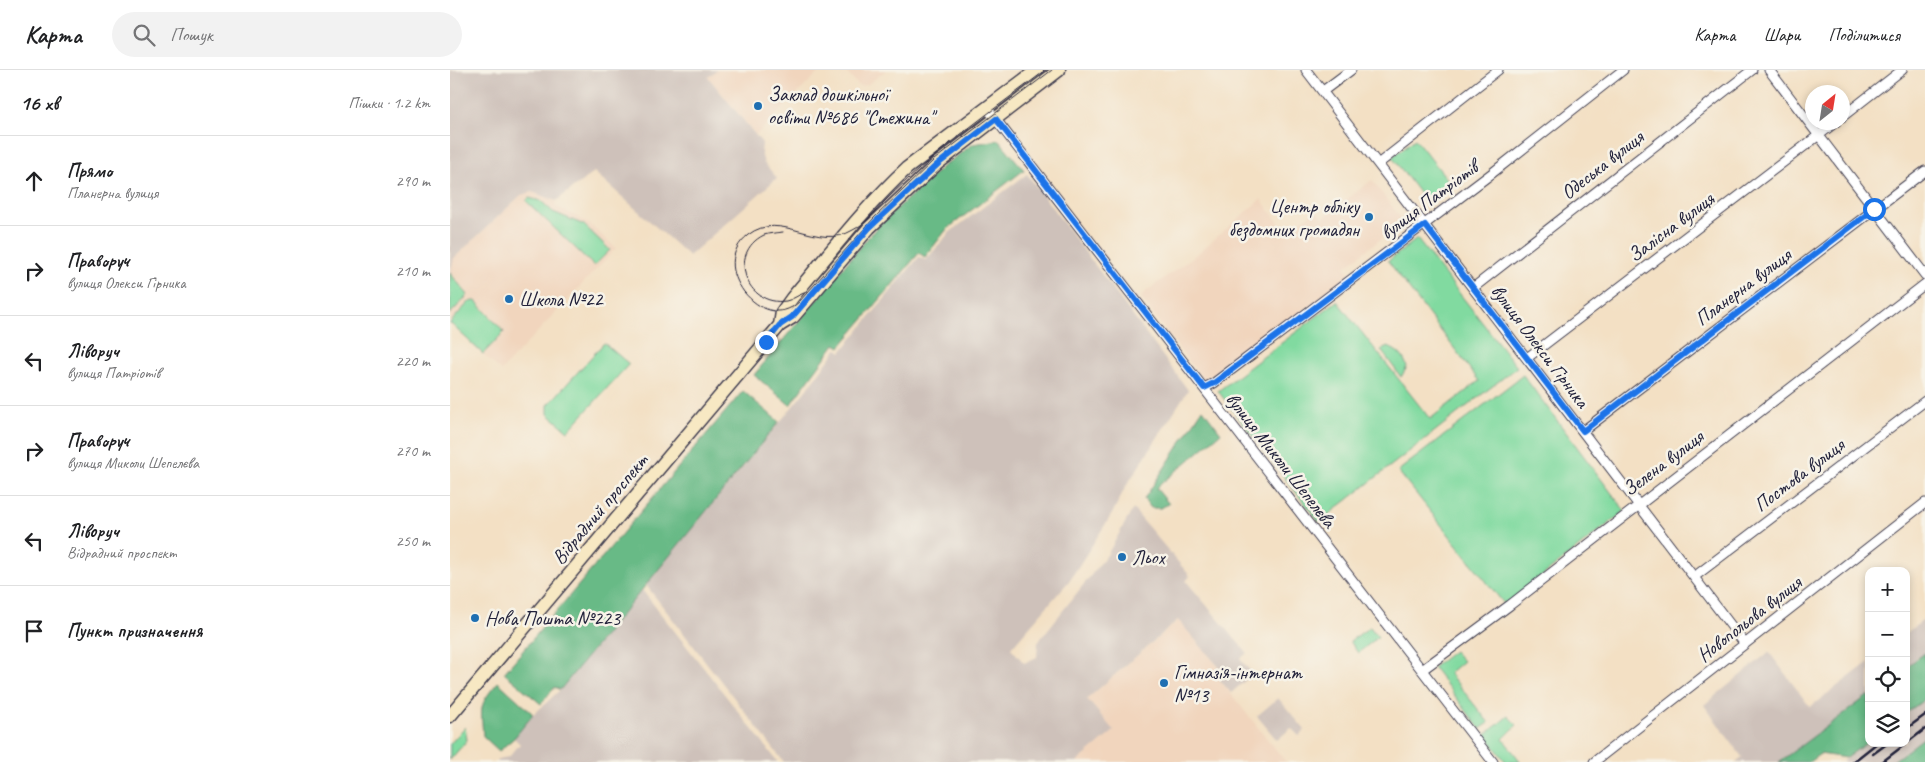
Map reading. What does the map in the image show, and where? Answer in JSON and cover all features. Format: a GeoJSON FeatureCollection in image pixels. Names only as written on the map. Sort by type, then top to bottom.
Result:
{"type":"FeatureCollection","features":[{"type":"Feature","properties":{"kind":"main road","name":"Відрадний проспект"},"geometry":{"type":"LineString","coordinates":[[780,325],[782,312],[792,298],[877,197],[907,168],[1037,70]]}},
{"type":"Feature","properties":{"kind":"main road","name":"Відрадний проспект"},"geometry":{"type":"LineString","coordinates":[[450,716],[780,325],[792,317],[869,228],[938,164],[1059,70]]}},
{"type":"Feature","properties":{"kind":"street","name":"вулиця Олекси Гірника"},"geometry":{"type":"LineString","coordinates":[[1306,70],[1745,644]]}},
{"type":"Feature","properties":{"kind":"street"},"geometry":{"type":"LineString","coordinates":[[1323,92],[1351,70]]}},
{"type":"Feature","properties":{"kind":"street"},"geometry":{"type":"LineString","coordinates":[[1378,164],[1498,70]]}},
{"type":"Feature","properties":{"kind":"street","name":"вулиця Патріотів"},"geometry":{"type":"LineString","coordinates":[[1204,388],[1214,383],[1425,225],[1623,70]]}},
{"type":"Feature","properties":{"kind":"street","name":"Одеська вулиця"},"geometry":{"type":"LineString","coordinates":[[1473,288],[1752,70]]}},
{"type":"Feature","properties":{"kind":"street"},"geometry":{"type":"LineString","coordinates":[[1769,70],[1925,275]]}},
{"type":"Feature","properties":{"kind":"street"},"geometry":{"type":"LineString","coordinates":[[1850,111],[1902,70]]}},
{"type":"Feature","properties":{"kind":"street","name":"вулиця Миколи Шепелєва"},"geometry":{"type":"LineString","coordinates":[[987,108],[1493,762]]}},
{"type":"Feature","properties":{"kind":"street","name":"Залісна вулиця"},"geometry":{"type":"LineString","coordinates":[[1527,358],[1826,130]]}},
{"type":"Feature","properties":{"kind":"street","name":"Планерна вулиця"},"geometry":{"type":"LineString","coordinates":[[1583,431],[1925,171]]}},
{"type":"Feature","properties":{"kind":"street","name":"Зелена вулиця"},"geometry":{"type":"LineString","coordinates":[[1422,670],[1510,605],[1638,504],[1925,284]]}},
{"type":"Feature","properties":{"kind":"street","name":"Постова вулиця"},"geometry":{"type":"LineString","coordinates":[[1694,577],[1925,401]]}},
{"type":"Feature","properties":{"kind":"street","name":"Новопольова вулиця"},"geometry":{"type":"LineString","coordinates":[[1594,762],[1925,503]]}},
{"type":"Feature","properties":{"kind":"shaded area"},"geometry":{"type":"Polygon","coordinates":[[[450,70],[717,70],[708,77],[762,143],[761,153],[764,163],[777,178],[689,256],[594,172],[556,201],[532,192],[521,195],[454,258],[450,275],[450,70]]]}},
{"type":"Feature","properties":{"kind":"shaded area","name":"Заклад дошкільної освіти №686 \"Стежина\""},"geometry":{"type":"Polygon","coordinates":[[[717,70],[821,70],[756,135],[708,77],[717,70]]]}},
{"type":"Feature","properties":{"kind":"shaded area","name":"Заклад дошкільної освіти №686 \"Стежина\""},"geometry":{"type":"Polygon","coordinates":[[[844,70],[886,70],[867,85],[859,86],[844,70]]]}},
{"type":"Feature","properties":{"kind":"shaded area"},"geometry":{"type":"Polygon","coordinates":[[[1027,174],[1188,390],[1125,488],[1112,514],[1069,581],[1011,648],[1024,663],[1037,657],[1038,642],[1107,555],[1133,509],[1190,576],[1186,581],[1247,653],[1240,659],[1253,674],[1231,693],[1214,673],[1219,667],[1178,620],[1087,699],[1114,731],[1077,762],[784,762],[646,585],[811,384],[837,349],[841,352],[919,257],[926,260],[949,233],[1027,174]]]}},
{"type":"Feature","properties":{"kind":"shaded area"},"geometry":{"type":"Polygon","coordinates":[[[1372,180],[1403,221],[1345,267],[1351,276],[1214,379],[1207,382],[1202,379],[1141,298],[1144,293],[1197,254],[1261,199],[1286,233],[1316,210],[1323,218],[1372,180]]]}},
{"type":"Feature","properties":{"kind":"shaded area","name":"Школа №22"},"geometry":{"type":"Polygon","coordinates":[[[532,192],[556,201],[555,206],[587,222],[616,248],[501,371],[450,323],[451,266],[454,258],[521,195],[532,192]]]}},
{"type":"Feature","properties":{"kind":"shaded area"},"geometry":{"type":"Polygon","coordinates":[[[642,590],[778,762],[496,762],[498,759],[509,757],[520,744],[514,738],[532,716],[560,690],[642,590]]]}},
{"type":"Feature","properties":{"kind":"shaded area"},"geometry":{"type":"Polygon","coordinates":[[[1925,619],[1925,653],[1910,664],[1910,657],[1910,630],[1925,619]]]}},
{"type":"Feature","properties":{"kind":"shaded area","name":"Гімназія-інтернат №13"},"geometry":{"type":"Polygon","coordinates":[[[1179,620],[1219,668],[1214,673],[1286,762],[1077,762],[1113,731],[1087,699],[1179,620]]]}},
{"type":"Feature","properties":{"kind":"shaded area"},"geometry":{"type":"Polygon","coordinates":[[[1769,652],[1810,707],[1865,665],[1865,698],[1779,762],[1736,762],[1742,757],[1704,705],[1769,652]]]}},
{"type":"Feature","properties":{"kind":"shaded area"},"geometry":{"type":"Polygon","coordinates":[[[1278,698],[1305,730],[1299,736],[1291,728],[1277,740],[1257,716],[1278,698]]]}},
{"type":"Feature","properties":{"kind":"shaded area"},"geometry":{"type":"Polygon","coordinates":[[[1925,699],[1925,737],[1892,762],[1842,762],[1865,744],[1865,747],[1910,747],[1910,710],[1925,699]]]}},
{"type":"Feature","properties":{"kind":"green space"},"geometry":{"type":"Polygon","coordinates":[[[1415,139],[1452,185],[1427,203],[1392,157],[1415,139]]]}},
{"type":"Feature","properties":{"kind":"green space"},"geometry":{"type":"Polygon","coordinates":[[[999,140],[1024,170],[947,229],[925,257],[919,253],[840,347],[835,344],[790,405],[754,375],[876,228],[942,167],[973,144],[999,140]]]}},
{"type":"Feature","properties":{"kind":"green space"},"geometry":{"type":"Polygon","coordinates":[[[529,198],[541,201],[553,212],[584,225],[610,250],[594,266],[526,201],[529,198]]]}},
{"type":"Feature","properties":{"kind":"green space"},"geometry":{"type":"Polygon","coordinates":[[[1417,239],[1517,367],[1319,522],[1218,391],[1337,301],[1430,419],[1479,381],[1388,261],[1417,239]]]}},
{"type":"Feature","properties":{"kind":"green space"},"geometry":{"type":"Polygon","coordinates":[[[450,273],[468,295],[450,314],[450,273]]]}},
{"type":"Feature","properties":{"kind":"green space"},"geometry":{"type":"Polygon","coordinates":[[[476,301],[504,332],[483,354],[450,323],[469,302],[476,301]]]}},
{"type":"Feature","properties":{"kind":"green space"},"geometry":{"type":"Polygon","coordinates":[[[604,343],[629,364],[568,431],[548,414],[548,405],[604,343]]]}},
{"type":"Feature","properties":{"kind":"green space"},"geometry":{"type":"Polygon","coordinates":[[[1388,347],[1400,354],[1406,363],[1407,367],[1401,377],[1381,350],[1388,347]]]}},
{"type":"Feature","properties":{"kind":"green space"},"geometry":{"type":"Polygon","coordinates":[[[1523,375],[1625,511],[1505,605],[1398,471],[1523,375]]]}},
{"type":"Feature","properties":{"kind":"green space"},"geometry":{"type":"Polygon","coordinates":[[[743,391],[779,422],[560,690],[555,687],[541,704],[504,673],[743,391]]]}},
{"type":"Feature","properties":{"kind":"green space"},"geometry":{"type":"Polygon","coordinates":[[[1203,409],[1221,433],[1156,488],[1169,504],[1160,508],[1151,508],[1144,499],[1203,409]]]}},
{"type":"Feature","properties":{"kind":"green space"},"geometry":{"type":"Polygon","coordinates":[[[1370,627],[1378,637],[1358,653],[1350,641],[1370,627]]]}},
{"type":"Feature","properties":{"kind":"green space"},"geometry":{"type":"Polygon","coordinates":[[[1454,651],[1463,661],[1449,673],[1489,723],[1480,729],[1433,667],[1454,651]]]}},
{"type":"Feature","properties":{"kind":"green space"},"geometry":{"type":"Polygon","coordinates":[[[1925,653],[1925,699],[1910,710],[1910,702],[1910,664],[1925,653]]]}},
{"type":"Feature","properties":{"kind":"green space"},"geometry":{"type":"Polygon","coordinates":[[[498,682],[532,713],[532,716],[514,738],[499,751],[483,736],[482,712],[487,696],[498,682]]]}},
{"type":"Feature","properties":{"kind":"green space"},"geometry":{"type":"Polygon","coordinates":[[[1865,698],[1865,744],[1846,758],[1820,754],[1809,762],[1779,762],[1865,698]]]}},
{"type":"Feature","properties":{"kind":"green space"},"geometry":{"type":"Polygon","coordinates":[[[1508,716],[1517,725],[1503,739],[1521,762],[1506,762],[1485,735],[1508,716]]]}},
{"type":"Feature","properties":{"kind":"green space"},"geometry":{"type":"Polygon","coordinates":[[[465,727],[467,740],[450,760],[450,744],[465,727]]]}},
{"type":"Feature","properties":{"kind":"green space"},"geometry":{"type":"Polygon","coordinates":[[[1925,737],[1925,762],[1892,762],[1925,737]]]}},
{"type":"Feature","properties":{"kind":"tram line"},"geometry":{"type":"LineString","coordinates":[[1046,70],[974,124],[919,169],[866,221],[853,230],[840,235],[826,236],[773,226],[761,228],[748,235],[737,248],[733,262],[736,277],[744,292],[756,304],[770,310],[784,310],[799,302],[874,218],[934,160],[1052,70]]}},
{"type":"Feature","properties":{"kind":"tram line"},"geometry":{"type":"LineString","coordinates":[[783,232],[764,235],[753,243],[746,254],[744,265],[746,277],[752,288],[760,296],[772,301],[791,300],[804,293]]}},
{"type":"Feature","properties":{"kind":"railway"},"geometry":{"type":"LineString","coordinates":[[1910,726],[1925,715]]}},
{"type":"Feature","properties":{"kind":"railway"},"geometry":{"type":"LineString","coordinates":[[1882,762],[1925,729]]}},
{"type":"Feature","properties":{"kind":"railway"},"geometry":{"type":"LineString","coordinates":[[1853,762],[1872,747]]}},
{"type":"Feature","properties":{"kind":"railway"},"geometry":{"type":"LineString","coordinates":[[1873,754],[1883,747]]}},
{"type":"Feature","properties":{"kind":"place","name":"Заклад дошкільної освіти №686 \"Стежина\""},"geometry":{"type":"Point","coordinates":[758,106]}},
{"type":"Feature","properties":{"kind":"place","name":"Центр обліку бездомних громадян"},"geometry":{"type":"Point","coordinates":[1369,217]}},
{"type":"Feature","properties":{"kind":"place","name":"Школа №22"},"geometry":{"type":"Point","coordinates":[509,299]}},
{"type":"Feature","properties":{"kind":"place","name":"Льох"},"geometry":{"type":"Point","coordinates":[1122,557]}},
{"type":"Feature","properties":{"kind":"place","name":"Нова Пошта №223"},"geometry":{"type":"Point","coordinates":[475,618]}},
{"type":"Feature","properties":{"kind":"place","name":"Гімназія-інтернат №13"},"geometry":{"type":"Point","coordinates":[1164,683]}},
{"type":"Feature","properties":{"kind":"route"},"geometry":{"type":"LineString","coordinates":[[766,342],[780,325],[792,317],[869,228],[938,164],[996,119],[1204,388],[1214,383],[1425,225],[1583,431],[1874,209]]}}]}
